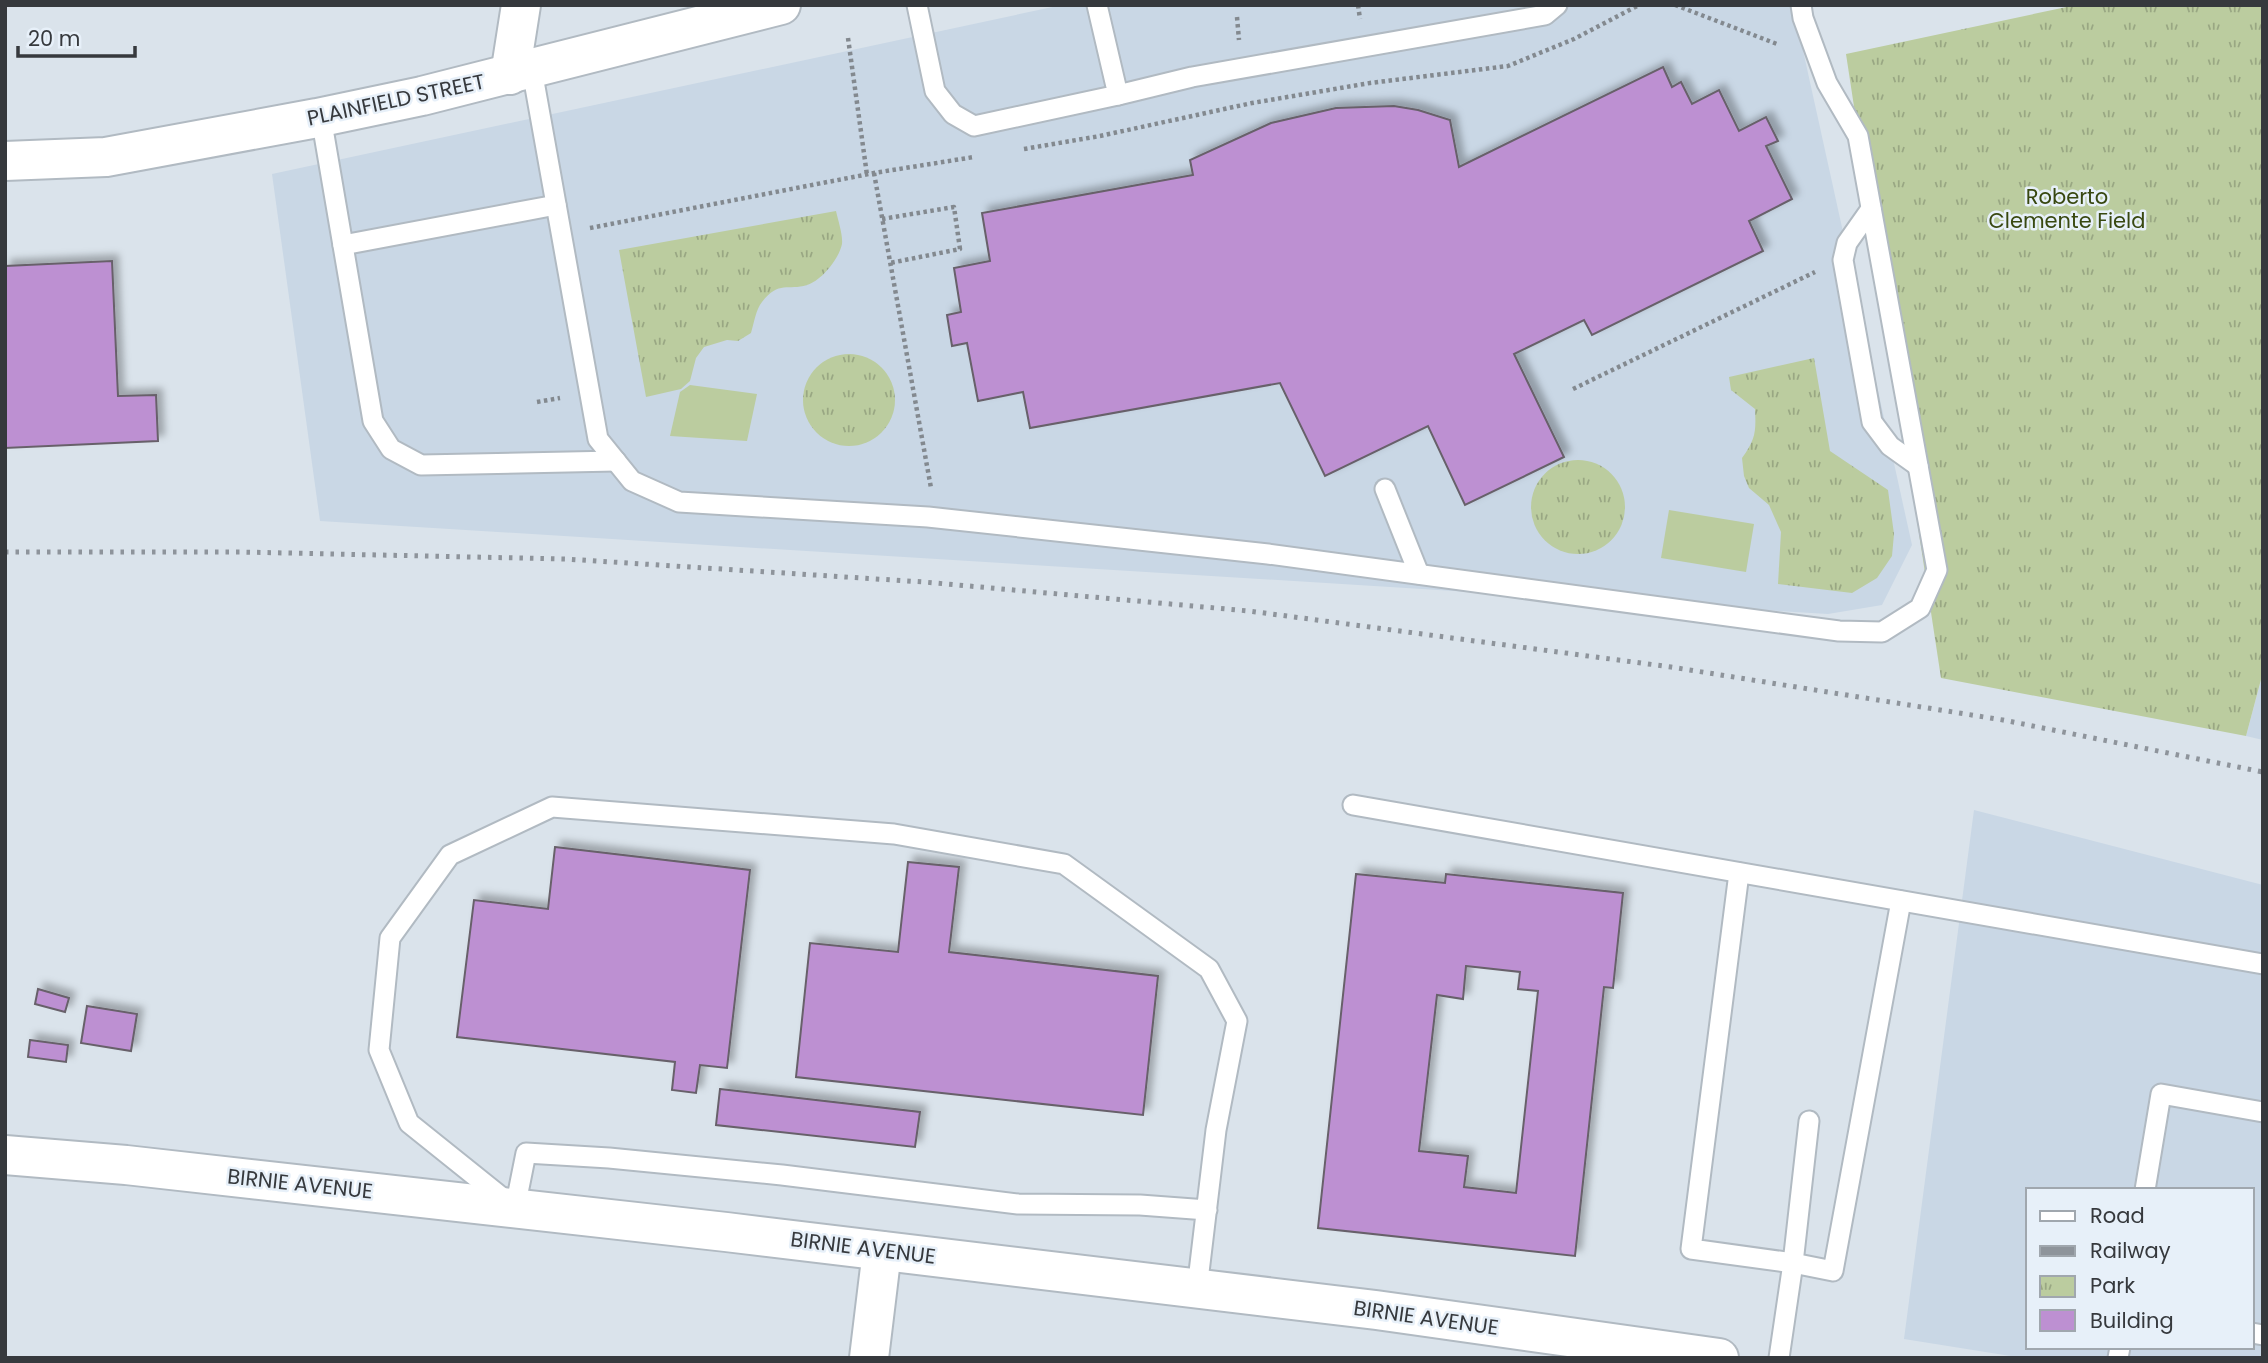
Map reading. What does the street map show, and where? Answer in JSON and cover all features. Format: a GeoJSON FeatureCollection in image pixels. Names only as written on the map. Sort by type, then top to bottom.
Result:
{"type":"FeatureCollection","features":[{"type":"Feature","properties":{"kind":"main road"},"geometry":{"type":"LineString","coordinates":[[521,5],[521,72]]}},
{"type":"Feature","properties":{"kind":"main road","name":"PLAINFIELD STREET"},"geometry":{"type":"LineString","coordinates":[[5,161],[106,157],[321,117],[521,72],[781,5]]}},
{"type":"Feature","properties":{"kind":"main road","name":"BIRNIE AVENUE"},"geometry":{"type":"LineString","coordinates":[[5,1156],[126,1165],[882,1251],[1376,1310],[1719,1358]]}},
{"type":"Feature","properties":{"kind":"main road"},"geometry":{"type":"LineString","coordinates":[[869,1358],[882,1251]]}},
{"type":"Feature","properties":{"kind":"lane"},"geometry":{"type":"LineString","coordinates":[[917,5],[935,91],[953,114],[974,126],[1192,77],[1545,15],[1557,5]]}},
{"type":"Feature","properties":{"kind":"lane"},"geometry":{"type":"LineString","coordinates":[[1097,5],[1118,95]]}},
{"type":"Feature","properties":{"kind":"lane"},"geometry":{"type":"LineString","coordinates":[[521,72],[556,205],[598,439],[632,481],[679,502],[928,517],[1268,554],[1839,631],[1882,632],[1920,608],[1937,570],[1858,136],[1827,83],[1803,18],[1801,5]]}},
{"type":"Feature","properties":{"kind":"lane"},"geometry":{"type":"LineString","coordinates":[[321,117],[373,421],[391,449],[421,465],[616,461]]}},
{"type":"Feature","properties":{"kind":"lane"},"geometry":{"type":"LineString","coordinates":[[343,245],[556,205]]}},
{"type":"Feature","properties":{"kind":"lane"},"geometry":{"type":"LineString","coordinates":[[1871,209],[1847,243],[1843,260],[1872,422],[1890,446],[1917,466]]}},
{"type":"Feature","properties":{"kind":"lane"},"geometry":{"type":"LineString","coordinates":[[1385,489],[1419,574]]}},
{"type":"Feature","properties":{"kind":"lane"},"geometry":{"type":"LineString","coordinates":[[1353,805],[2263,964]]}},
{"type":"Feature","properties":{"kind":"lane"},"geometry":{"type":"LineString","coordinates":[[1197,1289],[1207,1210],[1216,1130],[1237,1021],[1209,969],[1063,864],[894,834],[552,807],[450,855],[390,938],[379,1050],[409,1123],[515,1208],[526,1153],[609,1158],[782,1175],[1018,1204],[1140,1205],[1207,1210]]}},
{"type":"Feature","properties":{"kind":"lane"},"geometry":{"type":"LineString","coordinates":[[1740,873],[1691,1249],[1833,1271],[1901,901]]}},
{"type":"Feature","properties":{"kind":"lane"},"geometry":{"type":"LineString","coordinates":[[2145,1188],[2161,1094],[2263,1112]]}},
{"type":"Feature","properties":{"kind":"lane"},"geometry":{"type":"LineString","coordinates":[[1779,1358],[1810,1121]]}},
{"type":"Feature","properties":{"kind":"path"},"geometry":{"type":"LineString","coordinates":[[1020,149],[1100,136],[1252,103],[1370,83],[1508,66],[1574,40],[1639,5]]}},
{"type":"Feature","properties":{"kind":"path"},"geometry":{"type":"LineString","coordinates":[[1675,5],[1777,44]]}},
{"type":"Feature","properties":{"kind":"path"},"geometry":{"type":"LineString","coordinates":[[1237,17],[1240,48]]}},
{"type":"Feature","properties":{"kind":"path"},"geometry":{"type":"LineString","coordinates":[[848,37],[867,175]]}},
{"type":"Feature","properties":{"kind":"path"},"geometry":{"type":"LineString","coordinates":[[590,228],[874,173],[980,156]]}},
{"type":"Feature","properties":{"kind":"path"},"geometry":{"type":"LineString","coordinates":[[874,173],[932,488]]}},
{"type":"Feature","properties":{"kind":"path"},"geometry":{"type":"LineString","coordinates":[[882,219],[954,207],[960,249],[890,263]]}},
{"type":"Feature","properties":{"kind":"path"},"geometry":{"type":"LineString","coordinates":[[1573,389],[1819,270]]}},
{"type":"Feature","properties":{"kind":"path"},"geometry":{"type":"LineString","coordinates":[[537,402],[562,397]]}},
{"type":"Feature","properties":{"kind":"shaded area"},"geometry":{"type":"Polygon","coordinates":[[[1062,5],[1793,5],[1912,545],[1882,605],[1828,614],[320,521],[272,174],[1062,5]]]}},
{"type":"Feature","properties":{"kind":"shaded area"},"geometry":{"type":"Polygon","coordinates":[[[2263,673],[2263,740],[2246,736],[2263,673]]]}},
{"type":"Feature","properties":{"kind":"shaded area"},"geometry":{"type":"Polygon","coordinates":[[[1974,810],[2263,885],[2263,1358],[2023,1358],[1904,1339],[1974,810]]]}},
{"type":"Feature","properties":{"kind":"green space","name":"Roberto Clemente Field"},"geometry":{"type":"Polygon","coordinates":[[[2076,5],[2263,5],[2263,672],[2246,736],[1941,678],[1846,54],[2076,5]]]}},
{"type":"Feature","properties":{"kind":"green space"},"geometry":{"type":"Polygon","coordinates":[[[836,211],[842,244],[829,269],[812,283],[779,289],[768,295],[760,305],[751,333],[738,341],[727,340],[704,347],[696,358],[690,381],[681,389],[646,397],[619,250],[836,211]]]}},
{"type":"Feature","properties":{"kind":"green space"},"geometry":{"type":"Polygon","coordinates":[[[849,354],[867,357],[882,367],[892,382],[895,400],[892,418],[882,433],[867,443],[849,446],[831,443],[816,433],[806,418],[803,400],[806,382],[816,367],[831,357],[849,354]]]}},
{"type":"Feature","properties":{"kind":"green space"},"geometry":{"type":"Polygon","coordinates":[[[1814,358],[1830,451],[1888,490],[1894,534],[1892,556],[1877,578],[1852,593],[1778,584],[1781,532],[1769,505],[1749,488],[1744,476],[1742,458],[1754,435],[1755,409],[1731,390],[1729,377],[1814,358]]]}},
{"type":"Feature","properties":{"kind":"green space"},"geometry":{"type":"Polygon","coordinates":[[[690,385],[757,394],[747,441],[670,436],[680,392],[690,385]]]}},
{"type":"Feature","properties":{"kind":"green space"},"geometry":{"type":"Polygon","coordinates":[[[1578,460],[1596,464],[1611,474],[1621,489],[1625,507],[1621,525],[1611,540],[1596,550],[1578,554],[1560,550],[1545,540],[1535,525],[1531,507],[1535,489],[1545,474],[1560,464],[1578,460]]]}},
{"type":"Feature","properties":{"kind":"green space"},"geometry":{"type":"Polygon","coordinates":[[[1669,510],[1754,524],[1746,572],[1661,558],[1669,510]]]}},
{"type":"Feature","properties":{"kind":"building"},"geometry":{"type":"Polygon","coordinates":[[[1663,67],[1672,87],[1681,82],[1692,104],[1719,90],[1739,131],[1766,117],[1778,141],[1766,146],[1792,199],[1749,221],[1763,251],[1592,335],[1584,320],[1514,354],[1564,457],[1465,505],[1428,426],[1325,476],[1280,383],[1030,428],[1023,392],[978,401],[967,343],[952,346],[947,315],[961,312],[954,268],[990,261],[982,213],[1193,175],[1190,160],[1271,123],[1336,108],[1394,106],[1450,120],[1459,167],[1663,67]]]}},
{"type":"Feature","properties":{"kind":"building"},"geometry":{"type":"Polygon","coordinates":[[[112,261],[118,396],[156,395],[158,441],[5,448],[5,266],[112,261]]]}},
{"type":"Feature","properties":{"kind":"building"},"geometry":{"type":"Polygon","coordinates":[[[555,847],[750,870],[727,1068],[700,1065],[696,1093],[672,1090],[675,1062],[457,1037],[474,900],[548,909],[555,847]]]}},
{"type":"Feature","properties":{"kind":"building"},"geometry":{"type":"Polygon","coordinates":[[[908,862],[959,867],[949,952],[1158,976],[1143,1115],[796,1077],[810,943],[898,952],[908,862]]]}},
{"type":"Feature","properties":{"kind":"building"},"geometry":{"type":"Polygon","coordinates":[[[1356,874],[1445,883],[1446,874],[1623,893],[1613,988],[1604,987],[1575,1256],[1318,1228],[1356,874]],[[1466,966],[1463,999],[1437,995],[1419,1151],[1468,1156],[1464,1187],[1516,1193],[1538,991],[1518,989],[1520,972],[1466,966]]]}},
{"type":"Feature","properties":{"kind":"building"},"geometry":{"type":"Polygon","coordinates":[[[38,989],[69,998],[65,1012],[35,1004],[38,989]]]}},
{"type":"Feature","properties":{"kind":"building"},"geometry":{"type":"Polygon","coordinates":[[[87,1006],[137,1014],[131,1051],[81,1043],[87,1006]]]}},
{"type":"Feature","properties":{"kind":"building"},"geometry":{"type":"Polygon","coordinates":[[[30,1040],[68,1045],[66,1062],[28,1057],[30,1040]]]}},
{"type":"Feature","properties":{"kind":"building"},"geometry":{"type":"Polygon","coordinates":[[[720,1089],[920,1112],[915,1147],[716,1125],[720,1089]]]}},
{"type":"Feature","properties":{"kind":"railway"},"geometry":{"type":"LineString","coordinates":[[5,552],[240,552],[565,559],[924,582],[1249,611],[1671,667],[2003,720],[2263,772]]}}]}
